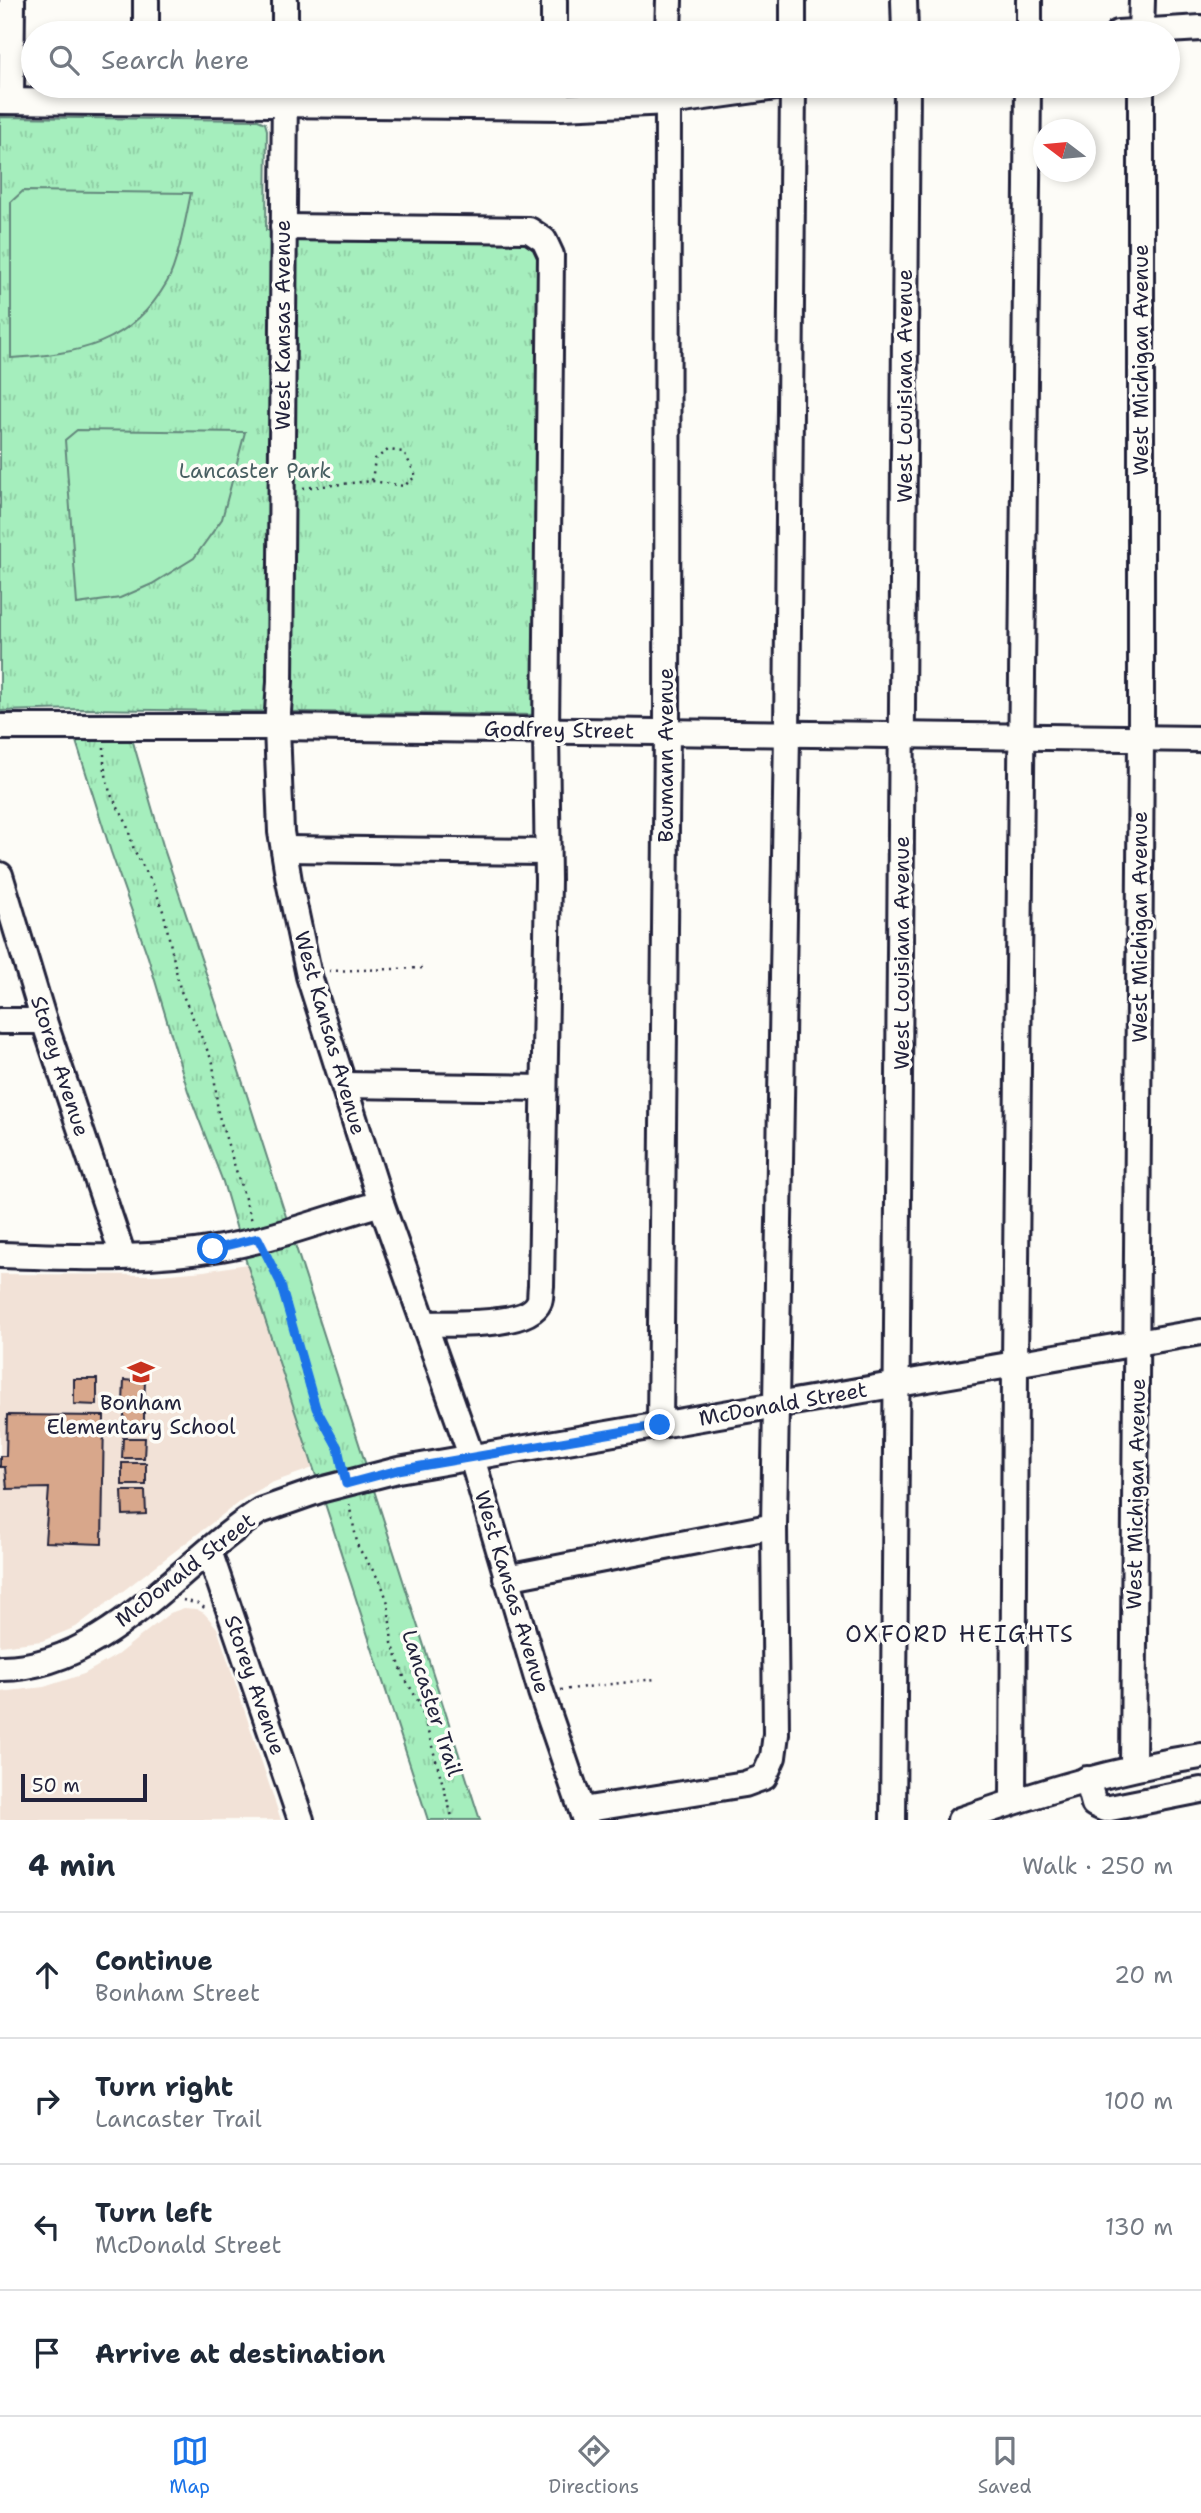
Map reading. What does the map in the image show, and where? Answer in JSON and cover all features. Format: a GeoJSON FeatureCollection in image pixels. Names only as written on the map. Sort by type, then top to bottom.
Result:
{"type":"FeatureCollection","features":[{"type":"Feature","properties":{"kind":"street"},"geometry":{"type":"LineString","coordinates":[[12,0],[6,101],[66,98]]}},
{"type":"Feature","properties":{"kind":"street"},"geometry":{"type":"LineString","coordinates":[[146,0],[146,21]]}},
{"type":"Feature","properties":{"kind":"street"},"geometry":{"type":"LineString","coordinates":[[285,0],[285,21]]}},
{"type":"Feature","properties":{"kind":"street"},"geometry":{"type":"LineString","coordinates":[[554,0],[554,21]]}},
{"type":"Feature","properties":{"kind":"street"},"geometry":{"type":"LineString","coordinates":[[668,0],[668,21]]}},
{"type":"Feature","properties":{"kind":"street"},"geometry":{"type":"LineString","coordinates":[[793,0],[793,21]]}},
{"type":"Feature","properties":{"kind":"street"},"geometry":{"type":"LineString","coordinates":[[904,0],[905,21]]}},
{"type":"Feature","properties":{"kind":"street"},"geometry":{"type":"LineString","coordinates":[[1029,0],[1029,21]]}},
{"type":"Feature","properties":{"kind":"street"},"geometry":{"type":"LineString","coordinates":[[1136,21],[1142,0]]}},
{"type":"Feature","properties":{"kind":"street"},"geometry":{"type":"LineString","coordinates":[[1180,29],[1201,28]]}},
{"type":"Feature","properties":{"kind":"street","name":"West Kansas Avenue"},"geometry":{"type":"LineString","coordinates":[[284,98],[278,727],[281,832],[309,976],[381,1203],[472,1458],[541,1692],[583,1815]]}},
{"type":"Feature","properties":{"kind":"street","name":"Baumann Avenue"},"geometry":{"type":"LineString","coordinates":[[660,1425],[667,732],[669,98]]}},
{"type":"Feature","properties":{"kind":"street"},"geometry":{"type":"LineString","coordinates":[[583,1815],[745,1784],[764,1777],[773,1757],[776,1734],[774,1526],[787,734],[793,98]]}},
{"type":"Feature","properties":{"kind":"street","name":"West Louisiana Avenue"},"geometry":{"type":"LineString","coordinates":[[893,1820],[907,98]]}},
{"type":"Feature","properties":{"kind":"street"},"geometry":{"type":"LineString","coordinates":[[1003,1809],[1015,1364],[1028,98]]}},
{"type":"Feature","properties":{"kind":"street","name":"West Michigan Avenue"},"geometry":{"type":"LineString","coordinates":[[1133,1767],[1142,739],[1141,98]]}},
{"type":"Feature","properties":{"kind":"street"},"geometry":{"type":"LineString","coordinates":[[284,226],[529,230],[544,240],[551,255],[541,1286],[538,1304],[525,1316],[507,1320],[424,1324]]}},
{"type":"Feature","properties":{"kind":"street","name":"Godfrey Street"},"geometry":{"type":"LineString","coordinates":[[0,727],[103,725],[1201,739]]}},
{"type":"Feature","properties":{"kind":"street"},"geometry":{"type":"LineString","coordinates":[[285,849],[547,852]]}},
{"type":"Feature","properties":{"kind":"street","name":"Storey Avenue"},"geometry":{"type":"LineString","coordinates":[[0,875],[44,1021],[123,1256]]}},
{"type":"Feature","properties":{"kind":"street"},"geometry":{"type":"LineString","coordinates":[[0,1021],[44,1021]]}},
{"type":"Feature","properties":{"kind":"street"},"geometry":{"type":"LineString","coordinates":[[344,1085],[544,1088]]}},
{"type":"Feature","properties":{"kind":"street"},"geometry":{"type":"LineString","coordinates":[[0,1255],[123,1256],[213,1249],[381,1203]]}},
{"type":"Feature","properties":{"kind":"street","name":"McDonald Street"},"geometry":{"type":"LineString","coordinates":[[0,1668],[23,1667],[62,1657],[100,1636],[260,1511],[280,1502],[375,1475],[1201,1332]]}},
{"type":"Feature","properties":{"kind":"street"},"geometry":{"type":"LineString","coordinates":[[506,1578],[774,1526]]}},
{"type":"Feature","properties":{"kind":"street","name":"Storey Avenue"},"geometry":{"type":"LineString","coordinates":[[209,1551],[301,1820]]}},
{"type":"Feature","properties":{"kind":"street"},"geometry":{"type":"LineString","coordinates":[[960,1820],[1003,1809],[1087,1779],[1133,1767],[1201,1756]]}},
{"type":"Feature","properties":{"kind":"street"},"geometry":{"type":"LineString","coordinates":[[1087,1779],[1094,1804],[1105,1809],[1201,1790]]}},
{"type":"Feature","properties":{"kind":"path"},"geometry":{"type":"LineString","coordinates":[[296,488],[372,481],[404,486],[416,476],[404,452],[388,450],[375,459],[372,481]]}},
{"type":"Feature","properties":{"kind":"path","name":"Lancaster Trail"},"geometry":{"type":"LineString","coordinates":[[103,725],[104,765],[110,793],[126,822],[134,850],[154,886],[164,914],[180,989],[213,1063],[218,1113],[258,1238],[280,1282],[316,1408],[338,1448],[358,1547],[381,1583],[388,1603],[392,1643],[404,1677],[420,1704],[453,1820]]}},
{"type":"Feature","properties":{"kind":"path"},"geometry":{"type":"LineString","coordinates":[[309,976],[335,970],[424,968]]}},
{"type":"Feature","properties":{"kind":"path"},"geometry":{"type":"LineString","coordinates":[[183,1600],[199,1604],[208,1611]]}},
{"type":"Feature","properties":{"kind":"path"},"geometry":{"type":"LineString","coordinates":[[541,1692],[655,1679]]}},
{"type":"Feature","properties":{"kind":"shaded area","name":"Bonham Elementary School"},"geometry":{"type":"Polygon","coordinates":[[[247,1264],[313,1468],[271,1483],[243,1499],[76,1627],[42,1641],[0,1646],[0,1274],[159,1275],[247,1264]]]}},
{"type":"Feature","properties":{"kind":"shaded area"},"geometry":{"type":"Polygon","coordinates":[[[184,1608],[204,1613],[217,1628],[281,1820],[0,1820],[0,1692],[44,1687],[84,1674],[117,1655],[170,1613],[184,1608]]]}},
{"type":"Feature","properties":{"kind":"green space","name":"Lancaster Park"},"geometry":{"type":"Polygon","coordinates":[[[0,117],[258,120],[265,123],[267,130],[266,230],[531,237],[539,242],[541,715],[81,709],[0,711],[0,117]]]}},
{"type":"Feature","properties":{"kind":"green space"},"geometry":{"type":"Polygon","coordinates":[[[23,191],[191,193],[171,274],[153,303],[137,320],[119,333],[80,349],[11,358],[11,202],[23,191]]]}},
{"type":"Feature","properties":{"kind":"green space"},"geometry":{"type":"Polygon","coordinates":[[[77,430],[245,432],[222,519],[194,558],[152,584],[120,598],[77,604],[65,440],[77,430]]]}},
{"type":"Feature","properties":{"kind":"green space"},"geometry":{"type":"Polygon","coordinates":[[[131,735],[164,849],[246,1092],[480,1820],[428,1820],[247,1264],[223,1182],[188,1091],[148,957],[75,738],[131,735]]]}},
{"type":"Feature","properties":{"kind":"building"},"geometry":{"type":"Polygon","coordinates":[[[74,1379],[97,1379],[97,1405],[74,1404],[74,1379]]]}},
{"type":"Feature","properties":{"kind":"building"},"geometry":{"type":"Polygon","coordinates":[[[124,1380],[145,1382],[144,1404],[123,1403],[124,1380]]]}},
{"type":"Feature","properties":{"kind":"building"},"geometry":{"type":"Polygon","coordinates":[[[124,1409],[144,1409],[144,1431],[124,1431],[124,1409]]]}},
{"type":"Feature","properties":{"kind":"building"},"geometry":{"type":"Polygon","coordinates":[[[7,1415],[104,1416],[102,1544],[45,1542],[49,1488],[7,1489],[5,1467],[0,1467],[0,1456],[6,1456],[7,1415]]]}},
{"type":"Feature","properties":{"kind":"building"},"geometry":{"type":"Polygon","coordinates":[[[123,1438],[145,1438],[144,1458],[122,1458],[123,1438]]]}},
{"type":"Feature","properties":{"kind":"building"},"geometry":{"type":"Polygon","coordinates":[[[122,1463],[146,1463],[146,1485],[122,1485],[122,1463]]]}},
{"type":"Feature","properties":{"kind":"building"},"geometry":{"type":"Polygon","coordinates":[[[122,1491],[145,1491],[146,1514],[123,1515],[122,1491]]]}},
{"type":"Feature","properties":{"kind":"place","name":"Bonham Elementary School"},"geometry":{"type":"Point","coordinates":[141,1372]}},
{"type":"Feature","properties":{"kind":"district","name":"OXFORD HEIGHTS"},"geometry":{"type":"Point","coordinates":[960,1634]}},
{"type":"Feature","properties":{"kind":"route"},"geometry":{"type":"LineString","coordinates":[[213,1249],[247,1243],[258,1238],[280,1282],[316,1408],[338,1448],[346,1484],[398,1470],[660,1425]]}}]}
